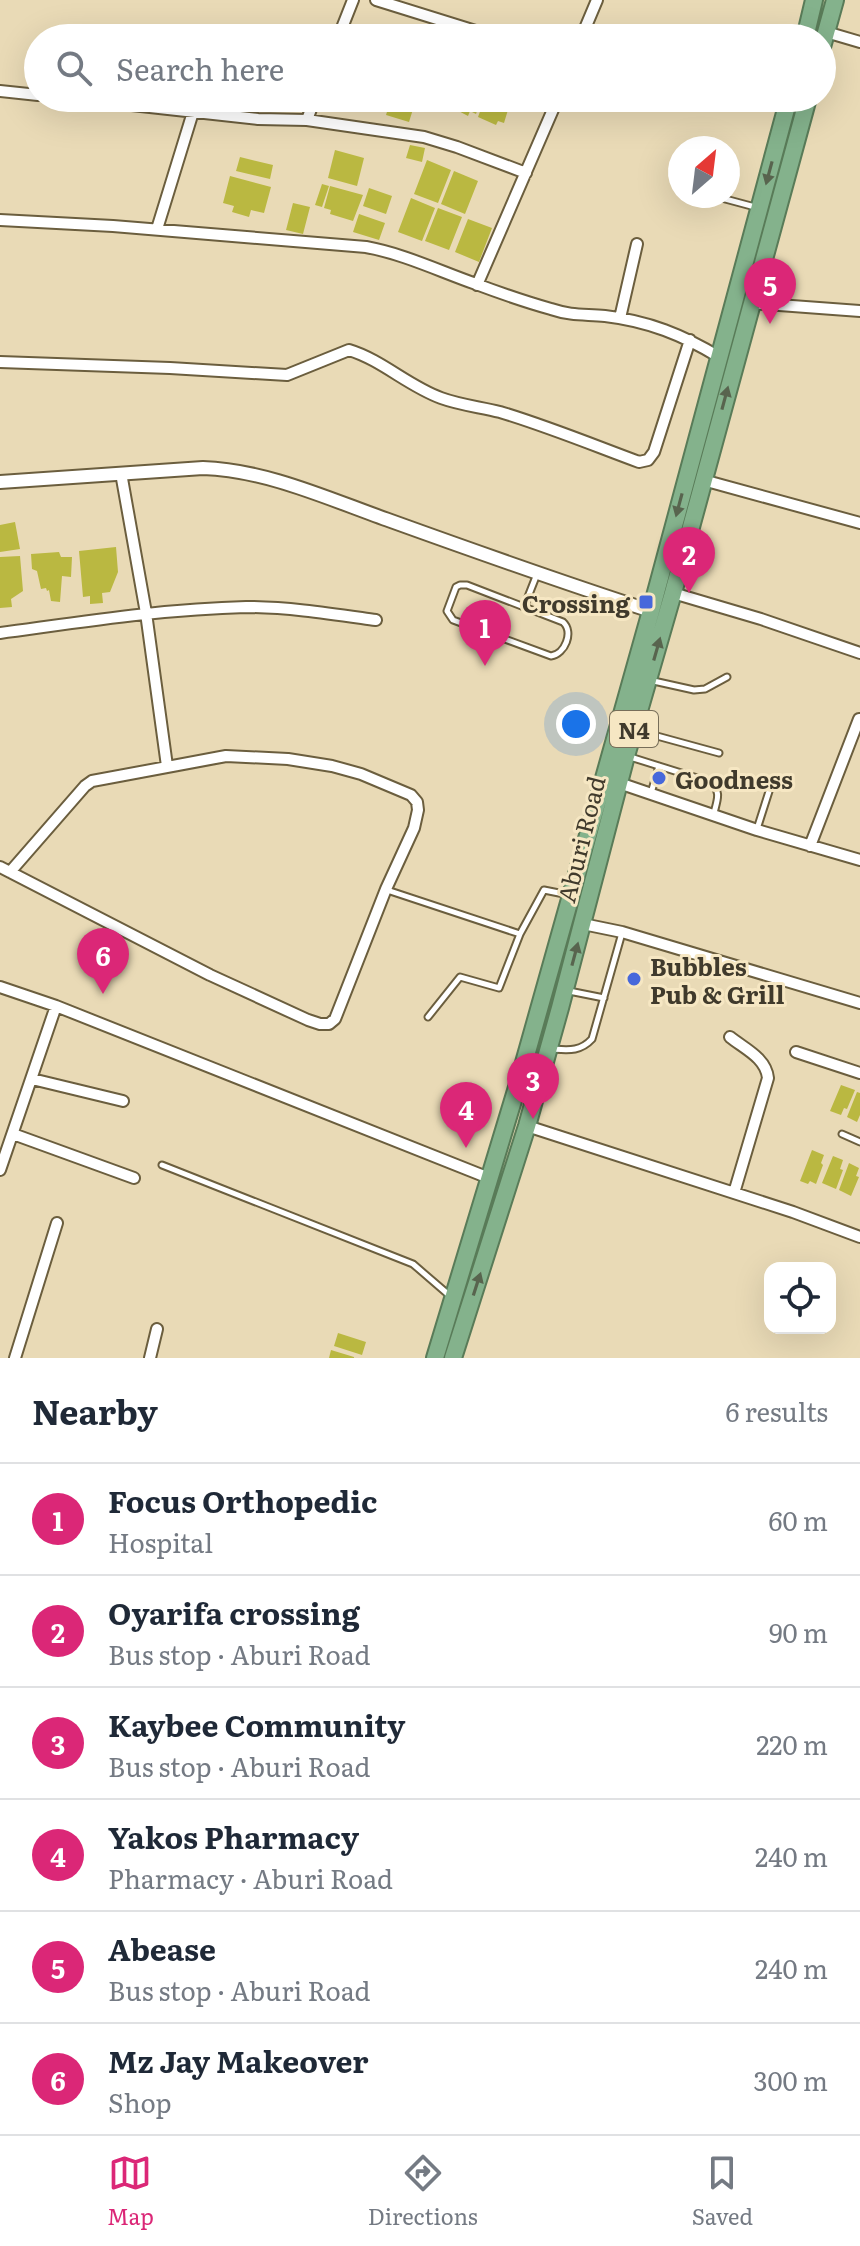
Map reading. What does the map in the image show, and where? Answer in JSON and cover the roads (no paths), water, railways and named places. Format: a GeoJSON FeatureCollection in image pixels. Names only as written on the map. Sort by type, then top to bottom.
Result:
{"type":"FeatureCollection","features":[{"type":"Feature","properties":{"kind":"highway"},"geometry":{"type":"LineString","coordinates":[[808,24],[814,0]]}},
{"type":"Feature","properties":{"kind":"highway"},"geometry":{"type":"LineString","coordinates":[[828,24],[835,0]]}},
{"type":"Feature","properties":{"kind":"highway","name":"Aburi Road"},"geometry":{"type":"LineString","coordinates":[[435,1358],[518,1084],[651,611],[785,112]]}},
{"type":"Feature","properties":{"kind":"highway","name":"Aburi Road"},"geometry":{"type":"LineString","coordinates":[[453,1358],[527,1126],[804,112]]}},
{"type":"Feature","properties":{"kind":"highway"},"geometry":{"type":"LineString","coordinates":[[570,896],[589,900]]}},
{"type":"Feature","properties":{"kind":"street"},"geometry":{"type":"LineString","coordinates":[[344,24],[353,0]]}},
{"type":"Feature","properties":{"kind":"street"},"geometry":{"type":"LineString","coordinates":[[376,0],[453,24]]}},
{"type":"Feature","properties":{"kind":"street"},"geometry":{"type":"LineString","coordinates":[[587,24],[597,0]]}},
{"type":"Feature","properties":{"kind":"street"},"geometry":{"type":"LineString","coordinates":[[836,41],[860,42]]}},
{"type":"Feature","properties":{"kind":"street"},"geometry":{"type":"LineString","coordinates":[[0,91],[24,94]]}},
{"type":"Feature","properties":{"kind":"street"},"geometry":{"type":"LineString","coordinates":[[157,229],[193,112],[258,119],[307,120],[424,137],[526,173]]}},
{"type":"Feature","properties":{"kind":"street"},"geometry":{"type":"LineString","coordinates":[[307,120],[310,112]]}},
{"type":"Feature","properties":{"kind":"street"},"geometry":{"type":"LineString","coordinates":[[477,285],[552,112]]}},
{"type":"Feature","properties":{"kind":"street"},"geometry":{"type":"LineString","coordinates":[[0,220],[157,229],[394,252],[477,285],[575,315],[602,315],[661,327],[719,357]]}},
{"type":"Feature","properties":{"kind":"street"},"geometry":{"type":"LineString","coordinates":[[620,318],[637,244]]}},
{"type":"Feature","properties":{"kind":"street"},"geometry":{"type":"LineString","coordinates":[[751,303],[860,311]]}},
{"type":"Feature","properties":{"kind":"street"},"geometry":{"type":"LineString","coordinates":[[0,362],[287,375],[349,350],[443,399],[502,413],[639,462],[648,460],[654,452],[690,340]]}},
{"type":"Feature","properties":{"kind":"street"},"geometry":{"type":"LineString","coordinates":[[0,482],[225,468],[291,486],[537,574],[651,611]]}},
{"type":"Feature","properties":{"kind":"street"},"geometry":{"type":"LineString","coordinates":[[121,473],[146,613],[167,766]]}},
{"type":"Feature","properties":{"kind":"street"},"geometry":{"type":"LineString","coordinates":[[703,480],[860,523]]}},
{"type":"Feature","properties":{"kind":"street"},"geometry":{"type":"LineString","coordinates":[[673,593],[860,653]]}},
{"type":"Feature","properties":{"kind":"street"},"geometry":{"type":"LineString","coordinates":[[0,633],[146,613],[248,607],[376,620]]}},
{"type":"Feature","properties":{"kind":"street"},"geometry":{"type":"LineString","coordinates":[[810,846],[859,719]]}},
{"type":"Feature","properties":{"kind":"street"},"geometry":{"type":"LineString","coordinates":[[226,756],[288,759],[361,774],[411,795],[417,802],[414,828],[386,889],[335,1019],[329,1024],[320,1024],[210,975],[5,870],[92,781],[226,756]]}},
{"type":"Feature","properties":{"kind":"street"},"geometry":{"type":"LineString","coordinates":[[619,783],[757,830],[860,860]]}},
{"type":"Feature","properties":{"kind":"street"},"geometry":{"type":"LineString","coordinates":[[583,924],[622,932],[860,1003]]}},
{"type":"Feature","properties":{"kind":"street"},"geometry":{"type":"LineString","coordinates":[[0,987],[56,1006],[489,1178]]}},
{"type":"Feature","properties":{"kind":"street"},"geometry":{"type":"LineString","coordinates":[[0,1170],[56,1006]]}},
{"type":"Feature","properties":{"kind":"street"},"geometry":{"type":"LineString","coordinates":[[730,1037],[761,1060],[767,1068],[768,1078],[734,1193]]}},
{"type":"Feature","properties":{"kind":"street"},"geometry":{"type":"LineString","coordinates":[[796,1052],[860,1073]]}},
{"type":"Feature","properties":{"kind":"street"},"geometry":{"type":"LineString","coordinates":[[32,1079],[123,1101]]}},
{"type":"Feature","properties":{"kind":"street"},"geometry":{"type":"LineString","coordinates":[[527,1126],[860,1237]]}},
{"type":"Feature","properties":{"kind":"street"},"geometry":{"type":"LineString","coordinates":[[13,1134],[134,1178]]}},
{"type":"Feature","properties":{"kind":"street"},"geometry":{"type":"LineString","coordinates":[[15,1358],[57,1223]]}},
{"type":"Feature","properties":{"kind":"street"},"geometry":{"type":"LineString","coordinates":[[150,1358],[157,1329]]}},
{"type":"Feature","properties":{"kind":"lane"},"geometry":{"type":"LineString","coordinates":[[740,203],[760,209]]}},
{"type":"Feature","properties":{"kind":"lane"},"geometry":{"type":"LineString","coordinates":[[524,607],[537,574]]}},
{"type":"Feature","properties":{"kind":"lane"},"geometry":{"type":"LineString","coordinates":[[460,585],[524,607],[568,626],[569,632],[557,656],[453,620],[447,611],[456,587],[460,585]]}},
{"type":"Feature","properties":{"kind":"lane"},"geometry":{"type":"LineString","coordinates":[[648,679],[694,690],[705,689],[727,677]]}},
{"type":"Feature","properties":{"kind":"lane"},"geometry":{"type":"LineString","coordinates":[[634,729],[719,753]]}},
{"type":"Feature","properties":{"kind":"lane"},"geometry":{"type":"LineString","coordinates":[[626,756],[710,782],[717,787],[718,794],[713,815]]}},
{"type":"Feature","properties":{"kind":"lane"},"geometry":{"type":"LineString","coordinates":[[651,794],[659,766]]}},
{"type":"Feature","properties":{"kind":"lane"},"geometry":{"type":"LineString","coordinates":[[757,830],[772,782]]}},
{"type":"Feature","properties":{"kind":"lane"},"geometry":{"type":"LineString","coordinates":[[386,889],[520,934]]}},
{"type":"Feature","properties":{"kind":"lane"},"geometry":{"type":"LineString","coordinates":[[428,1017],[460,977],[499,988],[520,934],[544,890],[570,896]]}},
{"type":"Feature","properties":{"kind":"lane"},"geometry":{"type":"LineString","coordinates":[[548,1049],[574,1050],[585,1047],[592,1039],[622,932]]}},
{"type":"Feature","properties":{"kind":"lane"},"geometry":{"type":"LineString","coordinates":[[565,990],[604,998]]}},
{"type":"Feature","properties":{"kind":"lane"},"geometry":{"type":"LineString","coordinates":[[842,1134],[860,1142]]}},
{"type":"Feature","properties":{"kind":"lane"},"geometry":{"type":"LineString","coordinates":[[162,1165],[413,1264],[453,1298]]}},
{"type":"Feature","properties":{"kind":"place","name":"Abease"},"geometry":{"type":"Point","coordinates":[770,324]}},
{"type":"Feature","properties":{"kind":"place","name":"Oyarifa crossing"},"geometry":{"type":"Point","coordinates":[689,593]}},
{"type":"Feature","properties":{"kind":"place","name":"Crossing"},"geometry":{"type":"Point","coordinates":[646,602]}},
{"type":"Feature","properties":{"kind":"place","name":"Focus Orthopedic"},"geometry":{"type":"Point","coordinates":[485,666]}},
{"type":"Feature","properties":{"kind":"place","name":"Goodness"},"geometry":{"type":"Point","coordinates":[659,778]}},
{"type":"Feature","properties":{"kind":"place","name":"Bubbles Pub & Grill"},"geometry":{"type":"Point","coordinates":[634,979]}},
{"type":"Feature","properties":{"kind":"place","name":"Mz Jay Makeover"},"geometry":{"type":"Point","coordinates":[103,994]}},
{"type":"Feature","properties":{"kind":"place","name":"Kaybee Community"},"geometry":{"type":"Point","coordinates":[533,1119]}},
{"type":"Feature","properties":{"kind":"place","name":"Yakos Pharmacy"},"geometry":{"type":"Point","coordinates":[466,1148]}}]}
